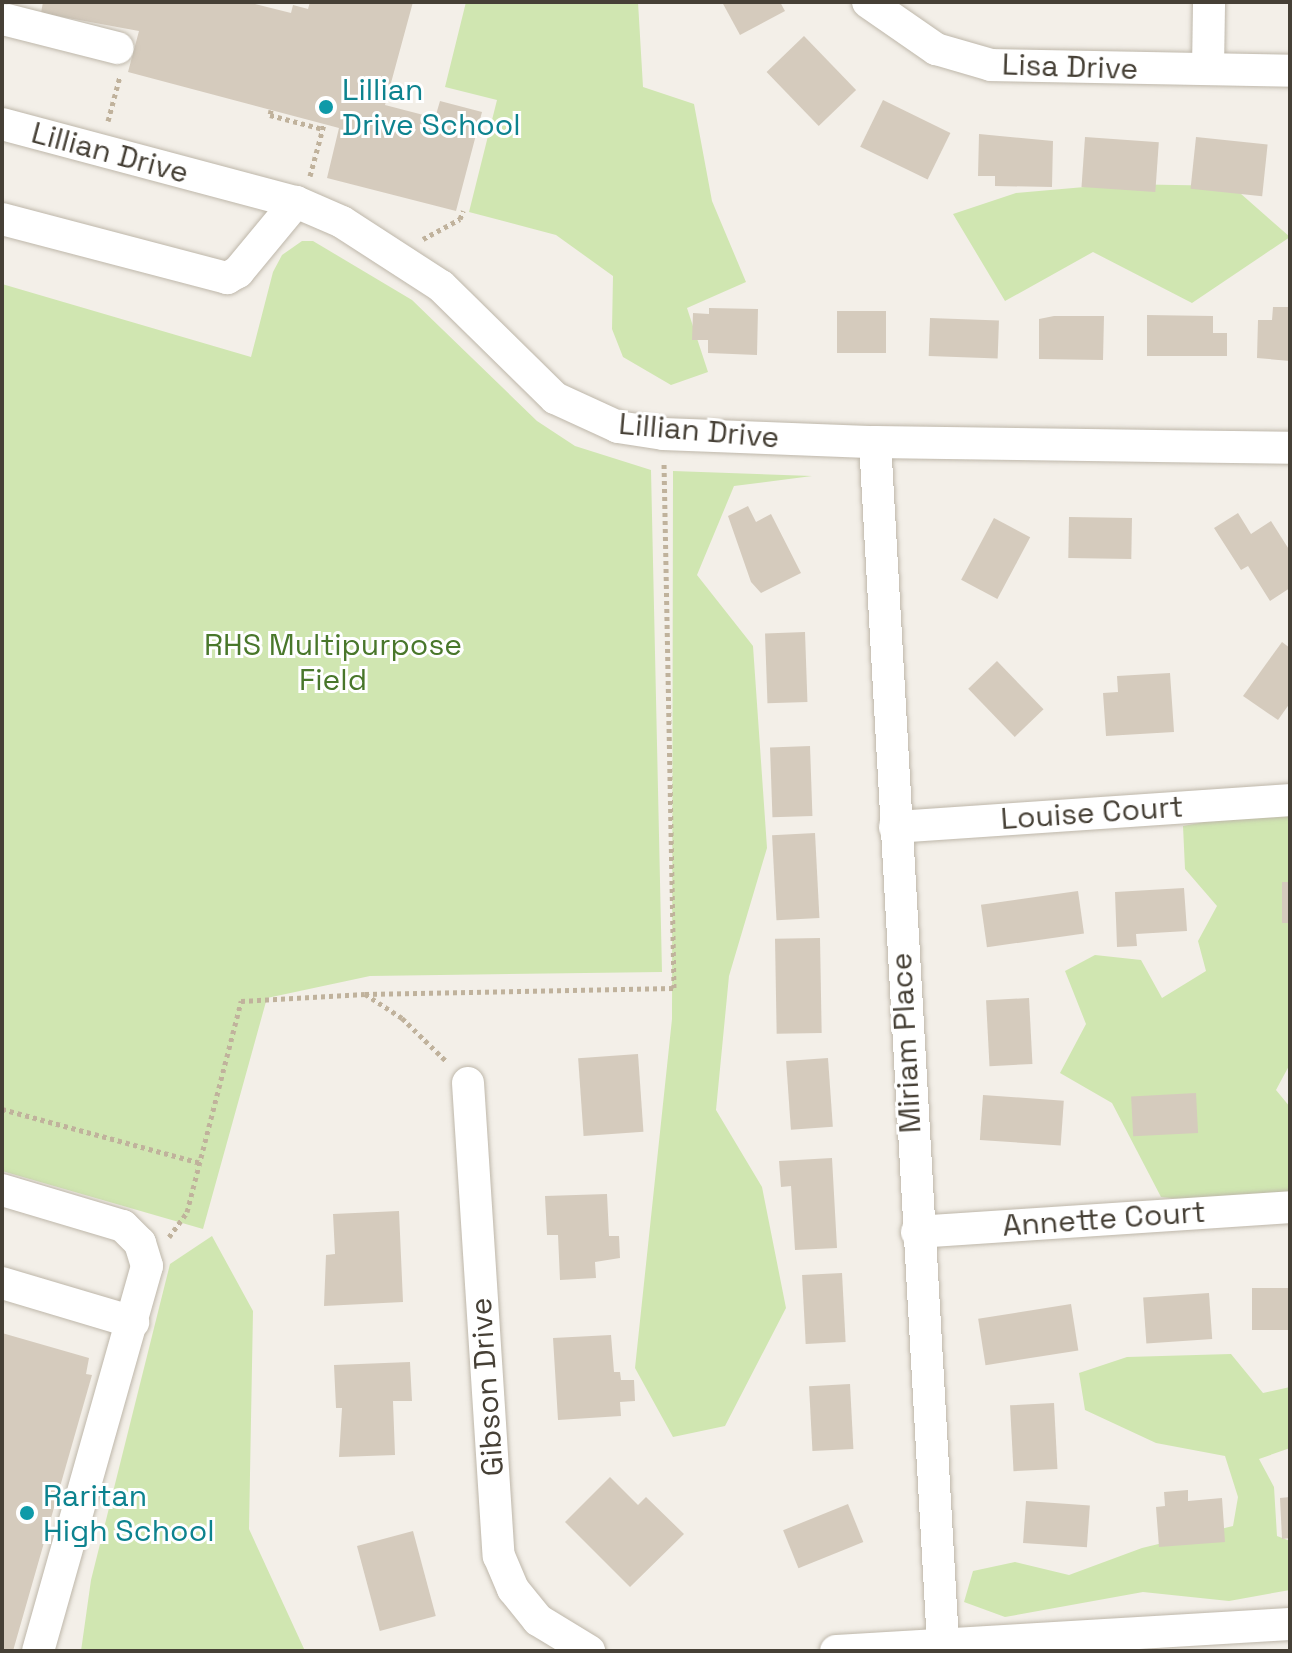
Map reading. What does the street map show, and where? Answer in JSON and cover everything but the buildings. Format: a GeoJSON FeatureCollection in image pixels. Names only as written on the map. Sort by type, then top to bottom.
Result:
{"type":"FeatureCollection","features":[{"type":"Feature","properties":{"kind":"street","name":"Lisa Drive"},"geometry":{"type":"LineString","coordinates":[[868,2],[936,49],[991,65],[1290,71]]}},
{"type":"Feature","properties":{"kind":"street"},"geometry":{"type":"LineString","coordinates":[[1208,69],[1209,2]]}},
{"type":"Feature","properties":{"kind":"street"},"geometry":{"type":"LineString","coordinates":[[7,20],[120,58]]}},
{"type":"Feature","properties":{"kind":"street","name":"Lillian Drive"},"geometry":{"type":"LineString","coordinates":[[2,124],[302,191],[342,222],[441,286],[537,384],[598,421],[663,434],[875,442],[1290,448]]}},
{"type":"Feature","properties":{"kind":"street"},"geometry":{"type":"LineString","coordinates":[[2,219],[227,278],[238,272],[302,191]]}},
{"type":"Feature","properties":{"kind":"street","name":"Miriam Place"},"geometry":{"type":"LineString","coordinates":[[875,442],[917,1232],[943,1644]]}},
{"type":"Feature","properties":{"kind":"street","name":"Louise Court"},"geometry":{"type":"LineString","coordinates":[[895,827],[1290,800]]}},
{"type":"Feature","properties":{"kind":"street","name":"Gibson Drive"},"geometry":{"type":"LineString","coordinates":[[468,1083],[499,1556],[513,1589],[538,1620],[589,1651]]}},
{"type":"Feature","properties":{"kind":"street"},"geometry":{"type":"LineString","coordinates":[[2,1190],[123,1226],[140,1243],[147,1266],[38,1651]]}},
{"type":"Feature","properties":{"kind":"street","name":"Annette Court"},"geometry":{"type":"LineString","coordinates":[[917,1232],[1290,1207]]}},
{"type":"Feature","properties":{"kind":"street"},"geometry":{"type":"LineString","coordinates":[[2,1283],[133,1322]]}},
{"type":"Feature","properties":{"kind":"street"},"geometry":{"type":"LineString","coordinates":[[836,1651],[1290,1624]]}},
{"type":"Feature","properties":{"kind":"path"},"geometry":{"type":"LineString","coordinates":[[106,125],[120,58]]}},
{"type":"Feature","properties":{"kind":"path"},"geometry":{"type":"LineString","coordinates":[[271,110],[270,115],[324,127],[302,191]]}},
{"type":"Feature","properties":{"kind":"path"},"geometry":{"type":"LineString","coordinates":[[418,242],[460,219],[463,211]]}},
{"type":"Feature","properties":{"kind":"path"},"geometry":{"type":"LineString","coordinates":[[147,1266],[187,1212],[241,1001],[365,994],[674,988],[664,464]]}},
{"type":"Feature","properties":{"kind":"path"},"geometry":{"type":"LineString","coordinates":[[365,994],[402,1018],[468,1083]]}},
{"type":"Feature","properties":{"kind":"path"},"geometry":{"type":"LineString","coordinates":[[2,1109],[201,1163]]}},
{"type":"Feature","properties":{"kind":"green space"},"geometry":{"type":"Polygon","coordinates":[[[466,2],[638,2],[643,87],[694,104],[712,201],[746,282],[687,308],[708,372],[671,385],[623,357],[612,329],[613,276],[556,235],[469,212],[497,100],[445,87],[466,2]]]}},
{"type":"Feature","properties":{"kind":"green space"},"geometry":{"type":"Polygon","coordinates":[[[1119,184],[1232,186],[1290,237],[1192,303],[1093,252],[1005,301],[953,214],[1016,193],[1119,184]]]}},
{"type":"Feature","properties":{"kind":"green space","name":"RHS Multipurpose Field"},"geometry":{"type":"Polygon","coordinates":[[[302,241],[313,241],[412,300],[537,421],[575,446],[651,470],[662,972],[370,976],[267,998],[203,1229],[2,1171],[2,284],[251,357],[273,272],[282,255],[302,241]]]}},
{"type":"Feature","properties":{"kind":"green space"},"geometry":{"type":"Polygon","coordinates":[[[673,471],[812,476],[734,486],[697,575],[753,646],[767,848],[729,976],[716,1110],[762,1187],[786,1308],[725,1426],[673,1437],[635,1368],[672,1019],[673,471]]]}},
{"type":"Feature","properties":{"kind":"green space"},"geometry":{"type":"Polygon","coordinates":[[[1290,806],[1290,1064],[1276,1090],[1290,1107],[1290,1199],[1254,1208],[1161,1197],[1112,1103],[1060,1073],[1086,1024],[1065,971],[1095,955],[1141,960],[1162,998],[1206,971],[1198,941],[1217,906],[1185,869],[1183,826],[1290,806]]]}},
{"type":"Feature","properties":{"kind":"green space"},"geometry":{"type":"Polygon","coordinates":[[[212,1236],[253,1311],[249,1529],[305,1651],[81,1651],[91,1580],[170,1264],[212,1236]]]}},
{"type":"Feature","properties":{"kind":"green space"},"geometry":{"type":"Polygon","coordinates":[[[1231,1354],[1263,1393],[1290,1387],[1290,1448],[1259,1459],[1274,1487],[1277,1536],[1290,1541],[1290,1590],[1229,1601],[1143,1592],[1005,1617],[964,1602],[973,1571],[1015,1562],[1069,1575],[1142,1548],[1233,1526],[1238,1497],[1225,1456],[1156,1443],[1085,1410],[1079,1373],[1127,1357],[1231,1354]]]}},
{"type":"Feature","properties":{"kind":"place","name":"Lillian Drive School"},"geometry":{"type":"Point","coordinates":[326,107]}},
{"type":"Feature","properties":{"kind":"place","name":"Raritan High School"},"geometry":{"type":"Point","coordinates":[27,1513]}}]}
